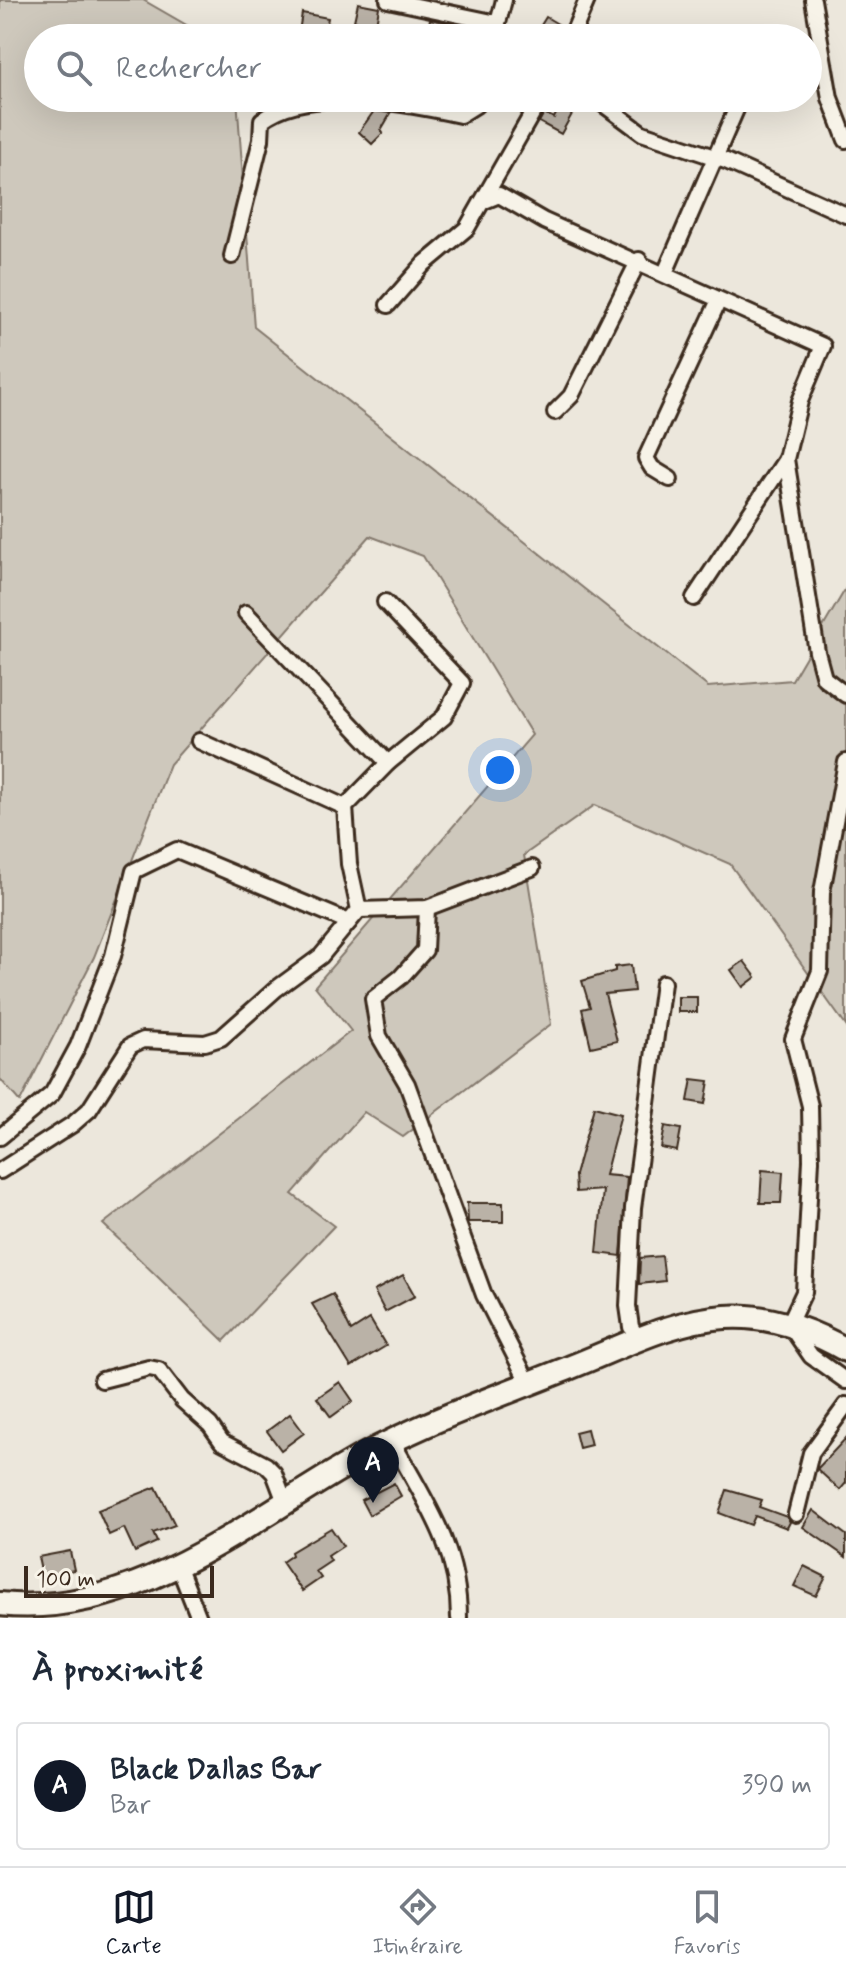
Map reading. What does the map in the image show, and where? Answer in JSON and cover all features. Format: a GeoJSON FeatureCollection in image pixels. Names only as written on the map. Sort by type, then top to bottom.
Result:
{"type":"FeatureCollection","features":[{"type":"Feature","properties":{"kind":"main road"},"geometry":{"type":"LineString","coordinates":[[0,1604],[19,1609],[58,1609],[98,1604],[180,1570],[228,1543],[285,1502],[392,1441],[685,1323],[727,1316],[789,1324],[846,1350]]}},
{"type":"Feature","properties":{"kind":"street"},"geometry":{"type":"LineString","coordinates":[[388,0],[472,24]]}},
{"type":"Feature","properties":{"kind":"street"},"geometry":{"type":"LineString","coordinates":[[498,24],[504,0]]}},
{"type":"Feature","properties":{"kind":"street"},"geometry":{"type":"LineString","coordinates":[[577,24],[587,0]]}},
{"type":"Feature","properties":{"kind":"street"},"geometry":{"type":"LineString","coordinates":[[813,0],[817,24]]}},
{"type":"Feature","properties":{"kind":"street"},"geometry":{"type":"LineString","coordinates":[[822,52],[830,98],[846,140]]}},
{"type":"Feature","properties":{"kind":"street"},"geometry":{"type":"LineString","coordinates":[[232,256],[261,140],[262,120],[272,112]]}},
{"type":"Feature","properties":{"kind":"street"},"geometry":{"type":"LineString","coordinates":[[388,305],[424,264],[467,228],[533,112]]}},
{"type":"Feature","properties":{"kind":"street"},"geometry":{"type":"LineString","coordinates":[[614,112],[642,133],[716,158],[846,215]]}},
{"type":"Feature","properties":{"kind":"street"},"geometry":{"type":"LineString","coordinates":[[665,273],[735,112]]}},
{"type":"Feature","properties":{"kind":"street"},"geometry":{"type":"LineString","coordinates":[[482,202],[499,195],[544,221],[639,260],[823,346],[800,401],[786,459],[694,598]]}},
{"type":"Feature","properties":{"kind":"street"},"geometry":{"type":"LineString","coordinates":[[555,412],[571,396],[639,260]]}},
{"type":"Feature","properties":{"kind":"street"},"geometry":{"type":"LineString","coordinates":[[670,479],[652,468],[646,458],[719,300]]}},
{"type":"Feature","properties":{"kind":"street"},"geometry":{"type":"LineString","coordinates":[[786,459],[817,652],[824,678],[846,695]]}},
{"type":"Feature","properties":{"kind":"street"},"geometry":{"type":"LineString","coordinates":[[0,1171],[73,1124],[89,1110],[130,1046],[143,1040],[205,1043],[221,1038],[276,989],[321,956],[354,916],[345,807],[388,763],[444,717],[462,683],[385,602]]}},
{"type":"Feature","properties":{"kind":"street"},"geometry":{"type":"LineString","coordinates":[[246,613],[388,763]]}},
{"type":"Feature","properties":{"kind":"street"},"geometry":{"type":"LineString","coordinates":[[199,741],[345,807]]}},
{"type":"Feature","properties":{"kind":"street"},"geometry":{"type":"LineString","coordinates":[[846,762],[822,892],[820,971],[793,1039],[810,1106],[811,1160],[804,1292],[789,1324],[811,1356],[846,1381]]}},
{"type":"Feature","properties":{"kind":"street"},"geometry":{"type":"LineString","coordinates":[[0,1137],[52,1094],[78,1046],[113,956],[129,879],[141,866],[177,850],[354,916],[427,908],[532,868]]}},
{"type":"Feature","properties":{"kind":"street"},"geometry":{"type":"LineString","coordinates":[[427,908],[425,950],[401,977],[373,999],[379,1036],[407,1084],[484,1295],[529,1384]]}},
{"type":"Feature","properties":{"kind":"street"},"geometry":{"type":"LineString","coordinates":[[639,1340],[631,1327],[628,1306],[633,1208],[663,983]]}},
{"type":"Feature","properties":{"kind":"street"},"geometry":{"type":"LineString","coordinates":[[102,1380],[149,1368],[159,1370],[182,1400],[210,1425],[222,1442],[266,1465],[274,1473],[285,1502]]}},
{"type":"Feature","properties":{"kind":"street"},"geometry":{"type":"LineString","coordinates":[[796,1514],[811,1453],[846,1405]]}},
{"type":"Feature","properties":{"kind":"street"},"geometry":{"type":"LineString","coordinates":[[392,1441],[445,1536],[456,1568],[459,1618]]}},
{"type":"Feature","properties":{"kind":"street"},"geometry":{"type":"LineString","coordinates":[[180,1570],[199,1618]]}},
{"type":"Feature","properties":{"kind":"shaded area"},"geometry":{"type":"Polygon","coordinates":[[[0,0],[143,0],[185,24],[24,24],[24,112],[238,112],[254,327],[708,687],[792,680],[846,588],[846,1026],[730,864],[595,805],[524,855],[551,1024],[403,1137],[364,1112],[292,1194],[334,1226],[224,1341],[103,1224],[351,1031],[315,986],[532,735],[423,556],[370,536],[170,764],[94,957],[20,1102],[0,1079],[0,0]]]}},
{"type":"Feature","properties":{"kind":"building"},"geometry":{"type":"Polygon","coordinates":[[[358,3],[379,7],[376,24],[354,21],[358,3]]]}},
{"type":"Feature","properties":{"kind":"building"},"geometry":{"type":"Polygon","coordinates":[[[302,13],[328,18],[327,24],[300,24],[302,13]]]}},
{"type":"Feature","properties":{"kind":"building"},"geometry":{"type":"Polygon","coordinates":[[[546,17],[558,24],[542,24],[546,17]]]}},
{"type":"Feature","properties":{"kind":"building"},"geometry":{"type":"Polygon","coordinates":[[[430,19],[454,24],[429,24],[430,19]]]}},
{"type":"Feature","properties":{"kind":"building"},"geometry":{"type":"Polygon","coordinates":[[[373,112],[391,113],[381,130],[383,133],[372,144],[359,132],[373,112]]]}},
{"type":"Feature","properties":{"kind":"building"},"geometry":{"type":"Polygon","coordinates":[[[557,112],[573,112],[561,134],[539,122],[544,113],[554,118],[557,112]]]}},
{"type":"Feature","properties":{"kind":"building"},"geometry":{"type":"Polygon","coordinates":[[[744,961],[756,977],[743,987],[731,970],[744,961]]]}},
{"type":"Feature","properties":{"kind":"building"},"geometry":{"type":"Polygon","coordinates":[[[631,965],[634,991],[605,994],[617,1041],[591,1047],[582,1009],[590,1007],[582,981],[615,971],[615,967],[631,965]]]}},
{"type":"Feature","properties":{"kind":"building"},"geometry":{"type":"Polygon","coordinates":[[[678,997],[697,997],[697,1012],[678,1012],[678,997]]]}},
{"type":"Feature","properties":{"kind":"building"},"geometry":{"type":"Polygon","coordinates":[[[692,1079],[709,1081],[705,1104],[688,1101],[692,1079]]]}},
{"type":"Feature","properties":{"kind":"building"},"geometry":{"type":"Polygon","coordinates":[[[594,1107],[621,1114],[605,1175],[627,1177],[621,1256],[597,1253],[603,1190],[576,1192],[575,1175],[594,1107]]]}},
{"type":"Feature","properties":{"kind":"building"},"geometry":{"type":"Polygon","coordinates":[[[665,1126],[681,1129],[677,1151],[661,1148],[665,1126]]]}},
{"type":"Feature","properties":{"kind":"building"},"geometry":{"type":"Polygon","coordinates":[[[762,1170],[783,1172],[781,1203],[760,1203],[762,1170]]]}},
{"type":"Feature","properties":{"kind":"building"},"geometry":{"type":"Polygon","coordinates":[[[467,1203],[503,1203],[503,1222],[468,1222],[467,1203]]]}},
{"type":"Feature","properties":{"kind":"building"},"geometry":{"type":"Polygon","coordinates":[[[662,1256],[665,1281],[639,1284],[640,1258],[662,1256]]]}},
{"type":"Feature","properties":{"kind":"building"},"geometry":{"type":"Polygon","coordinates":[[[403,1275],[415,1296],[385,1312],[374,1291],[403,1275]]]}},
{"type":"Feature","properties":{"kind":"building"},"geometry":{"type":"Polygon","coordinates":[[[333,1294],[351,1331],[370,1319],[386,1346],[351,1367],[312,1304],[333,1294]]]}},
{"type":"Feature","properties":{"kind":"building"},"geometry":{"type":"Polygon","coordinates":[[[340,1382],[353,1401],[331,1417],[317,1398],[340,1382]]]}},
{"type":"Feature","properties":{"kind":"building"},"geometry":{"type":"Polygon","coordinates":[[[290,1414],[304,1433],[281,1450],[267,1431],[290,1414]]]}},
{"type":"Feature","properties":{"kind":"building"},"geometry":{"type":"Polygon","coordinates":[[[587,1429],[591,1445],[579,1448],[575,1432],[587,1429]]]}},
{"type":"Feature","properties":{"kind":"building"},"geometry":{"type":"Polygon","coordinates":[[[846,1438],[846,1483],[840,1490],[817,1469],[846,1438]]]}},
{"type":"Feature","properties":{"kind":"building"},"geometry":{"type":"Polygon","coordinates":[[[394,1483],[401,1496],[369,1515],[361,1500],[394,1483]]]}},
{"type":"Feature","properties":{"kind":"building"},"geometry":{"type":"Polygon","coordinates":[[[156,1487],[175,1525],[153,1533],[157,1542],[135,1552],[124,1528],[109,1535],[98,1510],[156,1487]]]}},
{"type":"Feature","properties":{"kind":"building"},"geometry":{"type":"Polygon","coordinates":[[[727,1490],[762,1500],[759,1507],[787,1517],[790,1522],[787,1528],[755,1516],[751,1525],[719,1513],[727,1490]]]}},
{"type":"Feature","properties":{"kind":"building"},"geometry":{"type":"Polygon","coordinates":[[[813,1510],[846,1535],[846,1557],[803,1527],[813,1510]]]}},
{"type":"Feature","properties":{"kind":"building"},"geometry":{"type":"Polygon","coordinates":[[[331,1528],[343,1546],[328,1556],[331,1561],[316,1571],[321,1578],[302,1591],[282,1562],[292,1555],[291,1552],[331,1528]]]}},
{"type":"Feature","properties":{"kind":"building"},"geometry":{"type":"Polygon","coordinates":[[[70,1551],[74,1570],[42,1576],[38,1557],[70,1551]]]}},
{"type":"Feature","properties":{"kind":"building"},"geometry":{"type":"Polygon","coordinates":[[[804,1566],[826,1577],[816,1596],[794,1586],[804,1566]]]}},
{"type":"Feature","properties":{"kind":"place","name":"Black Dallas Bar"},"geometry":{"type":"Point","coordinates":[373,1503]}}]}
